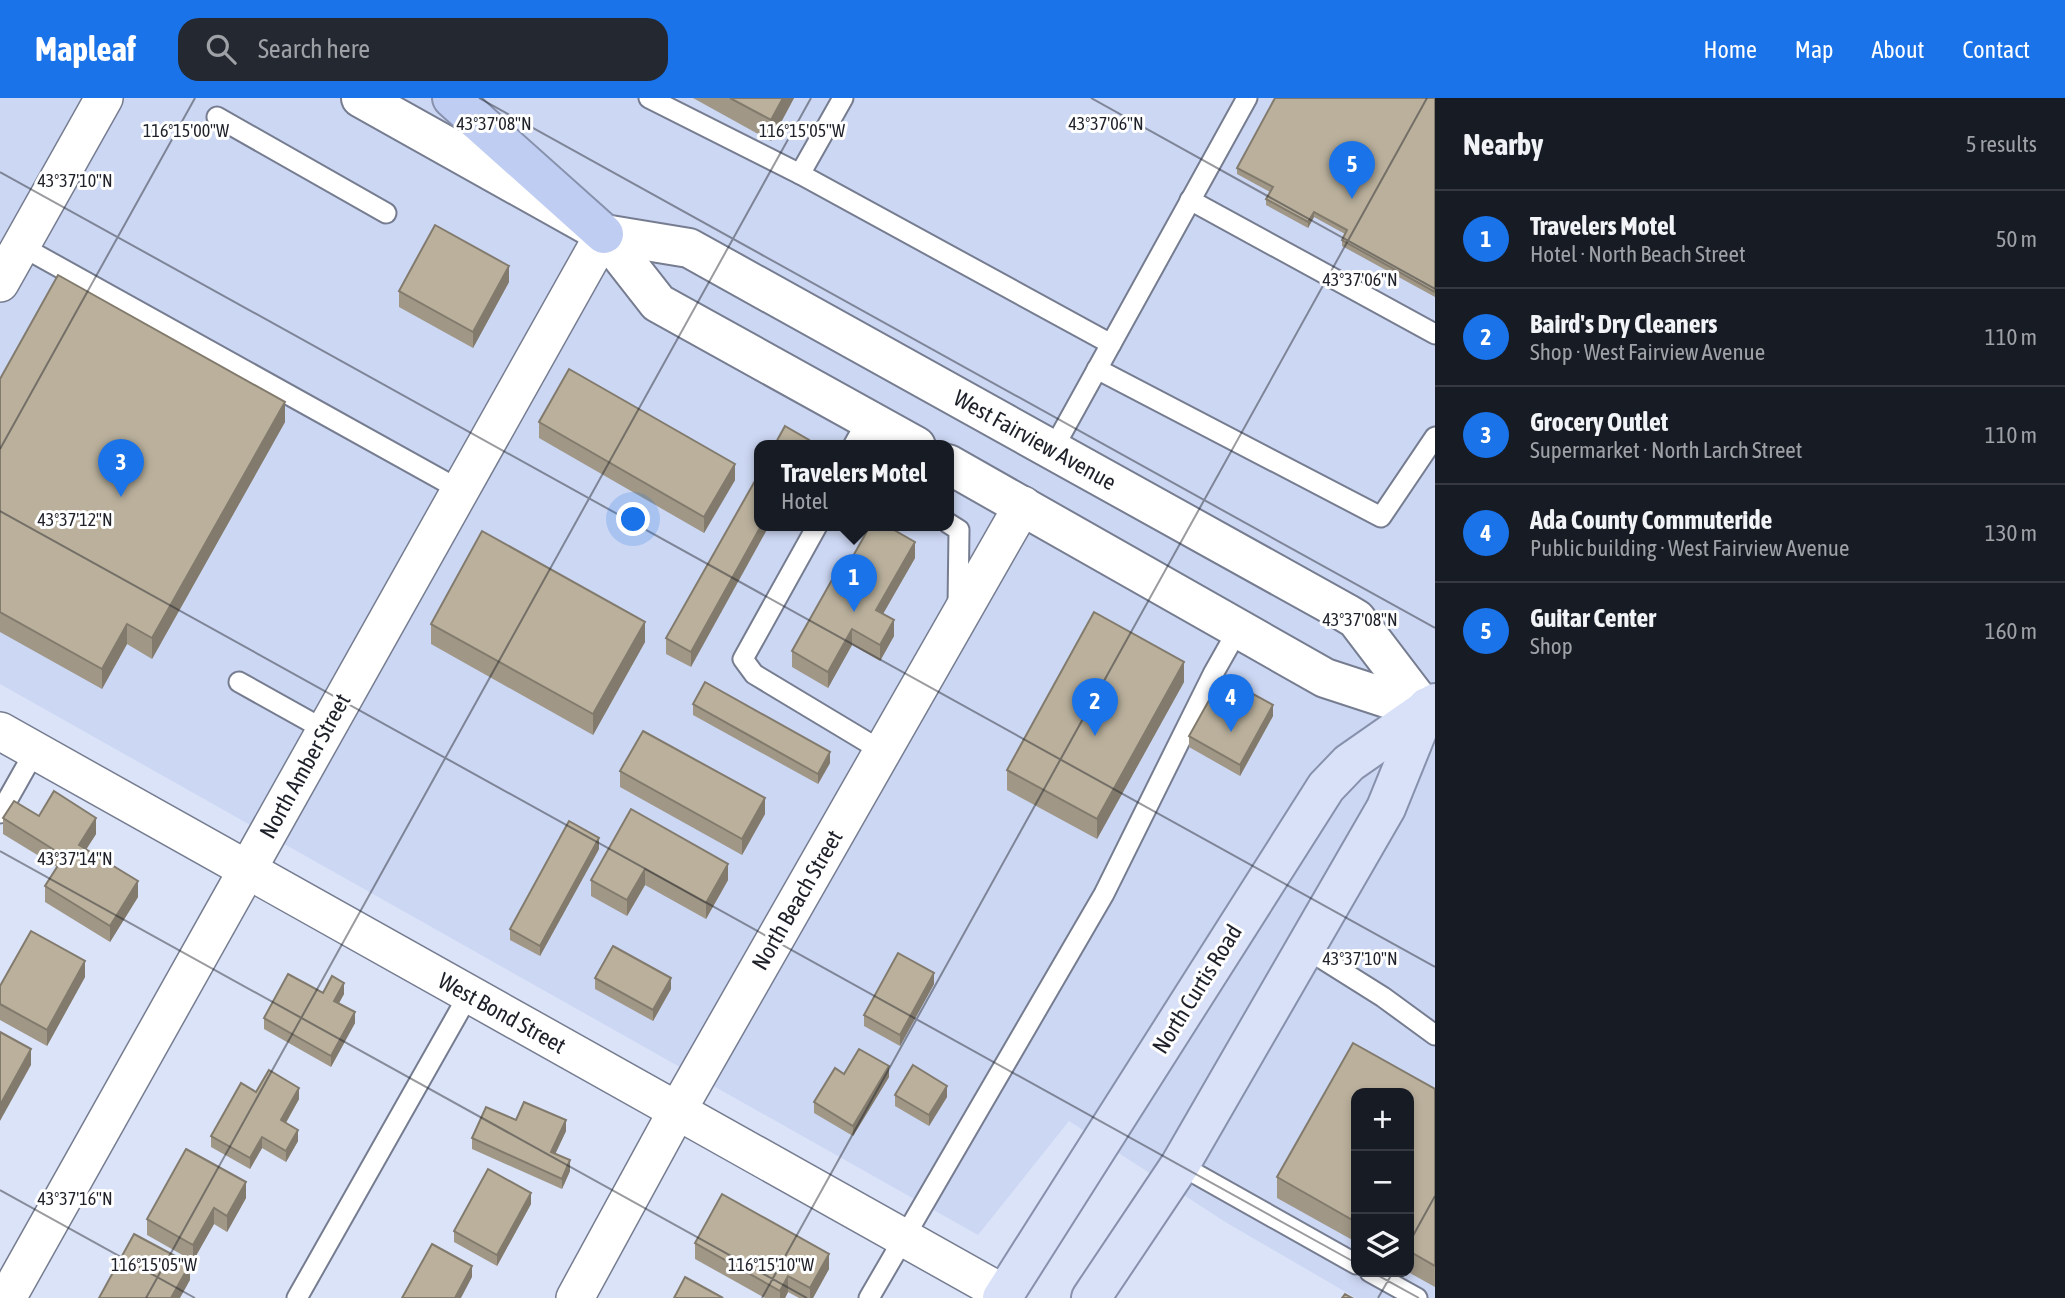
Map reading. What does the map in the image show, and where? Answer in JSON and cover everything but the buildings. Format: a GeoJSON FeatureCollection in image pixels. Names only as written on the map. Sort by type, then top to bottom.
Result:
{"type":"FeatureCollection","features":[{"type":"Feature","properties":{"kind":"highway"},"geometry":{"type":"LineString","coordinates":[[452,98],[604,234]]}},
{"type":"Feature","properties":{"kind":"main road","name":"West Fairview Avenue"},"geometry":{"type":"LineString","coordinates":[[361,98],[604,234],[689,248],[1356,619],[1433,706]]}},
{"type":"Feature","properties":{"kind":"main road","name":"West Fairview Avenue"},"geometry":{"type":"LineString","coordinates":[[604,234],[658,303],[861,432],[892,440]]}},
{"type":"Feature","properties":{"kind":"main road"},"geometry":{"type":"LineString","coordinates":[[954,467],[1325,678],[1433,706],[1386,808],[1180,1165],[1091,1298]]}},
{"type":"Feature","properties":{"kind":"main road","name":"North Curtis Road"},"geometry":{"type":"LineString","coordinates":[[1003,1296],[1326,787],[1349,763],[1433,706]]}},
{"type":"Feature","properties":{"kind":"street"},"geometry":{"type":"LineString","coordinates":[[7,266],[104,98]]}},
{"type":"Feature","properties":{"kind":"street","name":"North Amber Street"},"geometry":{"type":"LineString","coordinates":[[7,1298],[604,234]]}},
{"type":"Feature","properties":{"kind":"street","name":"North Beach Street"},"geometry":{"type":"LineString","coordinates":[[575,1298],[677,1111],[1023,505]]}},
{"type":"Feature","properties":{"kind":"street","name":"West Bond Street"},"geometry":{"type":"LineString","coordinates":[[0,731],[1003,1296]]}},
{"type":"Feature","properties":{"kind":"lane"},"geometry":{"type":"LineString","coordinates":[[649,98],[800,174],[1111,344]]}},
{"type":"Feature","properties":{"kind":"lane"},"geometry":{"type":"LineString","coordinates":[[800,174],[843,98]]}},
{"type":"Feature","properties":{"kind":"lane"},"geometry":{"type":"LineString","coordinates":[[1053,449],[1247,98]]}},
{"type":"Feature","properties":{"kind":"lane"},"geometry":{"type":"LineString","coordinates":[[217,117],[386,213]]}},
{"type":"Feature","properties":{"kind":"lane"},"geometry":{"type":"LineString","coordinates":[[1190,200],[1435,334]]}},
{"type":"Feature","properties":{"kind":"lane"},"geometry":{"type":"LineString","coordinates":[[7,266],[460,490]]}},
{"type":"Feature","properties":{"kind":"lane"},"geometry":{"type":"LineString","coordinates":[[1097,369],[1381,517],[1435,437]]}},
{"type":"Feature","properties":{"kind":"lane"},"geometry":{"type":"LineString","coordinates":[[954,527],[958,618]]}},
{"type":"Feature","properties":{"kind":"lane"},"geometry":{"type":"LineString","coordinates":[[814,531],[743,659],[754,674],[883,751]]}},
{"type":"Feature","properties":{"kind":"lane"},"geometry":{"type":"LineString","coordinates":[[869,1298],[1104,894],[1213,674],[1239,628]]}},
{"type":"Feature","properties":{"kind":"lane"},"geometry":{"type":"LineString","coordinates":[[239,682],[325,730]]}},
{"type":"Feature","properties":{"kind":"lane"},"geometry":{"type":"LineString","coordinates":[[0,814],[35,751]]}},
{"type":"Feature","properties":{"kind":"lane"},"geometry":{"type":"LineString","coordinates":[[1305,948],[1383,997],[1435,1035]]}},
{"type":"Feature","properties":{"kind":"lane"},"geometry":{"type":"LineString","coordinates":[[297,1298],[469,994]]}},
{"type":"Feature","properties":{"kind":"lane"},"geometry":{"type":"LineString","coordinates":[[1180,1165],[1351,1261]]}},
{"type":"Feature","properties":{"kind":"lane"},"geometry":{"type":"LineString","coordinates":[[1379,1277],[1417,1298]]}},
{"type":"Feature","properties":{"kind":"shaded area"},"geometry":{"type":"Polygon","coordinates":[[[0,98],[1435,98],[1435,1298],[1356,1298],[1227,1223],[1069,1121],[978,1235],[0,684],[0,98]]]}},
{"type":"Feature","properties":{"kind":"place","name":"Guitar Center"},"geometry":{"type":"Point","coordinates":[1352,199]}},
{"type":"Feature","properties":{"kind":"place","name":"Grocery Outlet"},"geometry":{"type":"Point","coordinates":[121,497]}},
{"type":"Feature","properties":{"kind":"place","name":"Travelers Motel"},"geometry":{"type":"Point","coordinates":[854,612]}},
{"type":"Feature","properties":{"kind":"place","name":"Ada County Commuteride"},"geometry":{"type":"Point","coordinates":[1231,732]}},
{"type":"Feature","properties":{"kind":"place","name":"Baird's Dry Cleaners"},"geometry":{"type":"Point","coordinates":[1095,736]}}]}
